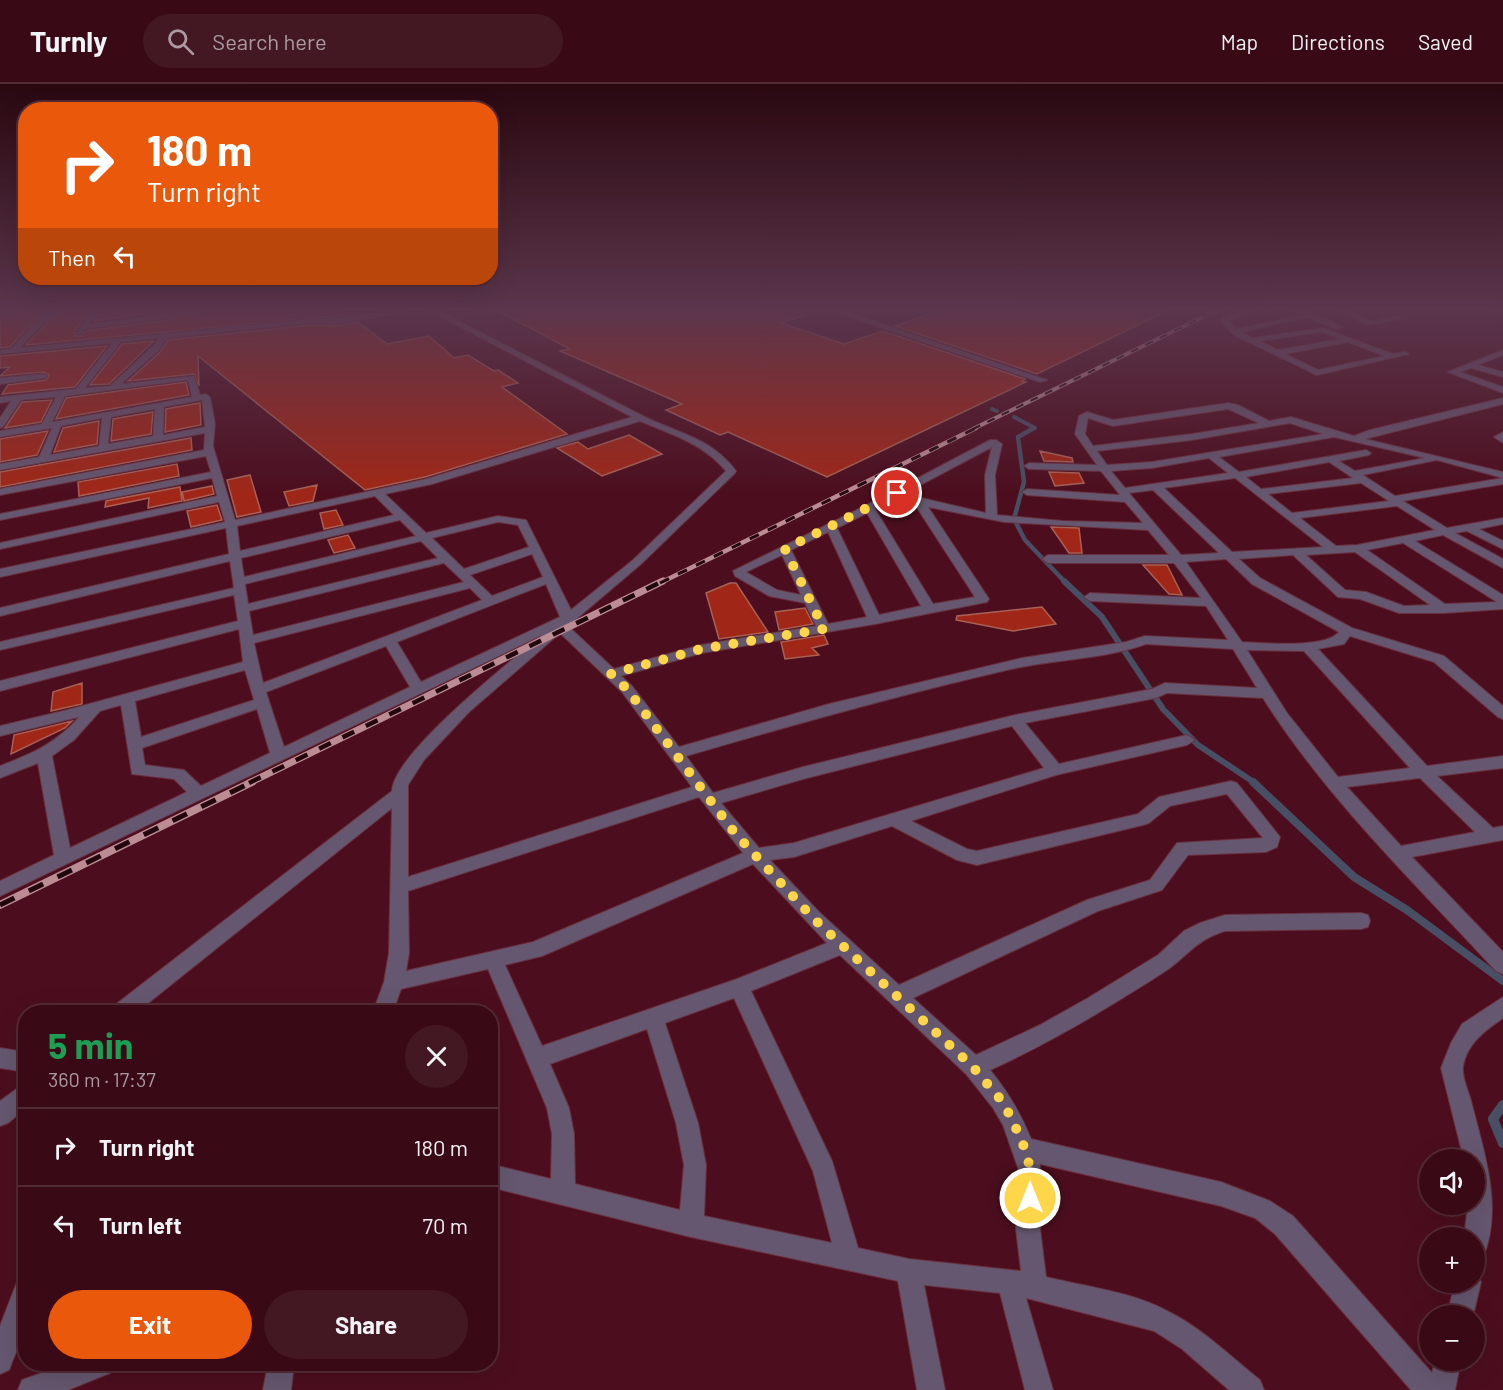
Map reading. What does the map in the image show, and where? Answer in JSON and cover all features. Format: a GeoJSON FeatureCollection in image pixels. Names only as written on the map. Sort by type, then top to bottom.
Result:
{"type":"FeatureCollection","features":[{"type":"Feature","properties":{"kind":"street"},"geometry":{"type":"LineString","coordinates":[[80,391],[94,372]]}},
{"type":"Feature","properties":{"kind":"street"},"geometry":{"type":"LineString","coordinates":[[103,400],[132,372]]}},
{"type":"Feature","properties":{"kind":"street"},"geometry":{"type":"LineString","coordinates":[[386,1005],[394,982],[399,952],[400,784],[419,756],[464,710],[564,622],[637,562],[731,471],[718,455],[703,446],[640,418],[551,372]]}},
{"type":"Feature","properties":{"kind":"street"},"geometry":{"type":"LineString","coordinates":[[1019,372],[1043,380]]}},
{"type":"Feature","properties":{"kind":"street"},"geometry":{"type":"LineString","coordinates":[[1452,372],[1503,390]]}},
{"type":"Feature","properties":{"kind":"street"},"geometry":{"type":"LineString","coordinates":[[0,381],[43,376],[22,398],[1,433]]}},
{"type":"Feature","properties":{"kind":"street"},"geometry":{"type":"LineString","coordinates":[[1,433],[58,423],[103,400],[149,384],[191,378],[197,399]]}},
{"type":"Feature","properties":{"kind":"street"},"geometry":{"type":"LineString","coordinates":[[147,407],[149,384]]}},
{"type":"Feature","properties":{"kind":"street"},"geometry":{"type":"LineString","coordinates":[[0,400],[80,391],[103,400]]}},
{"type":"Feature","properties":{"kind":"street"},"geometry":{"type":"LineString","coordinates":[[45,426],[62,393]]}},
{"type":"Feature","properties":{"kind":"street"},"geometry":{"type":"LineString","coordinates":[[107,414],[206,398],[208,440],[231,524],[250,664],[279,756]]}},
{"type":"Feature","properties":{"kind":"street"},"geometry":{"type":"LineString","coordinates":[[103,400],[107,414],[103,448]]}},
{"type":"Feature","properties":{"kind":"street"},"geometry":{"type":"LineString","coordinates":[[1355,439],[1378,431],[1443,418],[1503,401]]}},
{"type":"Feature","properties":{"kind":"street"},"geometry":{"type":"LineString","coordinates":[[158,439],[160,405]]}},
{"type":"Feature","properties":{"kind":"street"},"geometry":{"type":"LineString","coordinates":[[1268,424],[1231,406],[1113,423],[1087,415],[1084,416],[1080,434],[1177,558],[1238,646],[1265,693],[1335,783],[1503,965]]}},
{"type":"Feature","properties":{"kind":"street"},"geometry":{"type":"LineString","coordinates":[[0,573],[428,482],[640,418]]}},
{"type":"Feature","properties":{"kind":"street"},"geometry":{"type":"LineString","coordinates":[[1091,449],[1192,437],[1291,420],[1336,435],[1440,458],[1503,475]]}},
{"type":"Feature","properties":{"kind":"street"},"geometry":{"type":"LineString","coordinates":[[43,459],[58,423]]}},
{"type":"Feature","properties":{"kind":"street"},"geometry":{"type":"LineString","coordinates":[[0,467],[209,429]]}},
{"type":"Feature","properties":{"kind":"street"},"geometry":{"type":"LineString","coordinates":[[1029,466],[1105,468],[1152,465],[1336,435]]}},
{"type":"Feature","properties":{"kind":"street"},"geometry":{"type":"LineString","coordinates":[[1503,435],[1499,437],[1503,440]]}},
{"type":"Feature","properties":{"kind":"street"},"geometry":{"type":"LineString","coordinates":[[810,600],[774,593],[739,573],[742,568],[869,508],[993,442],[997,444],[990,475],[992,517]]}},
{"type":"Feature","properties":{"kind":"street"},"geometry":{"type":"LineString","coordinates":[[0,492],[210,452]]}},
{"type":"Feature","properties":{"kind":"street"},"geometry":{"type":"LineString","coordinates":[[1027,492],[1126,495],[1156,487],[1366,453]]}},
{"type":"Feature","properties":{"kind":"street"},"geometry":{"type":"LineString","coordinates":[[1210,455],[1334,550]]}},
{"type":"Feature","properties":{"kind":"street"},"geometry":{"type":"LineString","coordinates":[[1258,492],[1358,477],[1440,458]]}},
{"type":"Feature","properties":{"kind":"street"},"geometry":{"type":"LineString","coordinates":[[1330,459],[1445,532],[1503,564]]}},
{"type":"Feature","properties":{"kind":"street"},"geometry":{"type":"LineString","coordinates":[[0,517],[216,474]]}},
{"type":"Feature","properties":{"kind":"street"},"geometry":{"type":"LineString","coordinates":[[1291,516],[1396,501],[1503,482]]}},
{"type":"Feature","properties":{"kind":"street"},"geometry":{"type":"LineString","coordinates":[[1156,487],[1256,581],[1272,592],[1347,631],[1439,660],[1503,714]]}},
{"type":"Feature","properties":{"kind":"street"},"geometry":{"type":"LineString","coordinates":[[378,493],[490,601]]}},
{"type":"Feature","properties":{"kind":"street"},"geometry":{"type":"LineString","coordinates":[[897,493],[920,502],[992,517],[1038,523],[1152,527]]}},
{"type":"Feature","properties":{"kind":"street"},"geometry":{"type":"LineString","coordinates":[[0,546],[223,498]]}},
{"type":"Feature","properties":{"kind":"street"},"geometry":{"type":"LineString","coordinates":[[611,674],[701,649],[984,599],[920,502]]}},
{"type":"Feature","properties":{"kind":"street"},"geometry":{"type":"LineString","coordinates":[[869,508],[929,608]]}},
{"type":"Feature","properties":{"kind":"street"},"geometry":{"type":"LineString","coordinates":[[0,612],[403,516]]}},
{"type":"Feature","properties":{"kind":"street"},"geometry":{"type":"LineString","coordinates":[[0,646],[498,519],[522,522],[548,579],[564,622],[627,689],[706,795],[756,855],[842,946],[973,1067],[1001,1100],[1025,1149],[1030,1168],[1028,1229],[1035,1287]]}},
{"type":"Feature","properties":{"kind":"street"},"geometry":{"type":"LineString","coordinates":[[1048,559],[1177,558],[1334,550],[1357,548],[1503,521]]}},
{"type":"Feature","properties":{"kind":"street"},"geometry":{"type":"LineString","coordinates":[[831,526],[875,620]]}},
{"type":"Feature","properties":{"kind":"street"},"geometry":{"type":"LineString","coordinates":[[1470,528],[1503,546]]}},
{"type":"Feature","properties":{"kind":"street"},"geometry":{"type":"LineString","coordinates":[[1405,539],[1503,603]]}},
{"type":"Feature","properties":{"kind":"street"},"geometry":{"type":"LineString","coordinates":[[1357,548],[1444,609]]}},
{"type":"Feature","properties":{"kind":"street"},"geometry":{"type":"LineString","coordinates":[[462,574],[535,549]]}},
{"type":"Feature","properties":{"kind":"street"},"geometry":{"type":"LineString","coordinates":[[785,549],[824,629]]}},
{"type":"Feature","properties":{"kind":"street"},"geometry":{"type":"LineString","coordinates":[[1296,552],[1342,594],[1362,595],[1403,610],[1444,609],[1503,603]]}},
{"type":"Feature","properties":{"kind":"street"},"geometry":{"type":"LineString","coordinates":[[242,609],[447,559]]}},
{"type":"Feature","properties":{"kind":"street"},"geometry":{"type":"LineString","coordinates":[[134,745],[260,696],[389,640],[548,579]]}},
{"type":"Feature","properties":{"kind":"street"},"geometry":{"type":"LineString","coordinates":[[246,641],[472,584]]}},
{"type":"Feature","properties":{"kind":"street"},"geometry":{"type":"LineString","coordinates":[[1090,597],[1209,602]]}},
{"type":"Feature","properties":{"kind":"street"},"geometry":{"type":"LineString","coordinates":[[0,889],[418,689],[564,622]]}},
{"type":"Feature","properties":{"kind":"street"},"geometry":{"type":"LineString","coordinates":[[0,686],[243,624]]}},
{"type":"Feature","properties":{"kind":"street"},"geometry":{"type":"LineString","coordinates":[[674,754],[829,709],[1022,662],[1128,646],[1145,640],[1269,648],[1307,646],[1339,640],[1347,631]]}},
{"type":"Feature","properties":{"kind":"street"},"geometry":{"type":"LineString","coordinates":[[389,640],[418,689]]}},
{"type":"Feature","properties":{"kind":"street"},"geometry":{"type":"LineString","coordinates":[[1307,646],[1423,772],[1496,835]]}},
{"type":"Feature","properties":{"kind":"street"},"geometry":{"type":"LineString","coordinates":[[0,731],[94,708],[250,664]]}},
{"type":"Feature","properties":{"kind":"street"},"geometry":{"type":"LineString","coordinates":[[399,887],[706,795],[1016,720],[1156,693],[1164,688],[1265,693]]}},
{"type":"Feature","properties":{"kind":"street"},"geometry":{"type":"LineString","coordinates":[[127,698],[138,770],[177,774],[199,794]]}},
{"type":"Feature","properties":{"kind":"street"},"geometry":{"type":"LineString","coordinates":[[0,772],[44,755],[67,739],[94,708]]}},
{"type":"Feature","properties":{"kind":"street"},"geometry":{"type":"LineString","coordinates":[[1016,720],[1055,770]]}},
{"type":"Feature","properties":{"kind":"street"},"geometry":{"type":"LineString","coordinates":[[394,982],[535,951],[756,855],[794,850],[1055,770],[1187,740]]}},
{"type":"Feature","properties":{"kind":"street"},"geometry":{"type":"LineString","coordinates":[[44,755],[63,859]]}},
{"type":"Feature","properties":{"kind":"street"},"geometry":{"type":"LineString","coordinates":[[1335,783],[1503,762]]}},
{"type":"Feature","properties":{"kind":"street"},"geometry":{"type":"LineString","coordinates":[[895,820],[963,855],[977,858],[1143,819],[1165,801],[1231,787],[1272,837],[1271,842],[1266,845],[1183,848],[1156,885],[1093,905],[896,996]]}},
{"type":"Feature","properties":{"kind":"street"},"geometry":{"type":"LineString","coordinates":[[131,1005],[400,793]]}},
{"type":"Feature","properties":{"kind":"street"},"geometry":{"type":"LineString","coordinates":[[1398,853],[1496,835]]}},
{"type":"Feature","properties":{"kind":"street"},"geometry":{"type":"LineString","coordinates":[[973,1067],[1018,1048],[1076,1014],[1168,959],[1195,934],[1208,929],[1225,923],[1361,921]]}},
{"type":"Feature","properties":{"kind":"street"},"geometry":{"type":"LineString","coordinates":[[538,1058],[739,987],[842,946]]}},
{"type":"Feature","properties":{"kind":"street"},"geometry":{"type":"LineString","coordinates":[[494,961],[558,1108],[563,1134],[563,1194]]}},
{"type":"Feature","properties":{"kind":"street"},"geometry":{"type":"LineString","coordinates":[[739,987],[824,1169],[849,1258]]}},
{"type":"Feature","properties":{"kind":"street"},"geometry":{"type":"LineString","coordinates":[[1478,1227],[1479,1174],[1452,1068],[1458,1050],[1469,1031],[1503,1006]]}},
{"type":"Feature","properties":{"kind":"street"},"geometry":{"type":"LineString","coordinates":[[653,1017],[687,1123],[695,1165],[691,1225]]}},
{"type":"Feature","properties":{"kind":"street"},"geometry":{"type":"LineString","coordinates":[[0,1058],[18,1061]]}},
{"type":"Feature","properties":{"kind":"street"},"geometry":{"type":"LineString","coordinates":[[0,1115],[18,1100]]}},
{"type":"Feature","properties":{"kind":"street"},"geometry":{"type":"LineString","coordinates":[[1025,1149],[1221,1194],[1262,1209],[1284,1225],[1429,1390]]}},
{"type":"Feature","properties":{"kind":"street"},"geometry":{"type":"LineString","coordinates":[[498,1177],[691,1225],[909,1271],[1010,1281],[1132,1311],[1161,1322],[1191,1340],[1250,1390]]}},
{"type":"Feature","properties":{"kind":"street"},"geometry":{"type":"LineString","coordinates":[[909,1271],[931,1390]]}},
{"type":"Feature","properties":{"kind":"street"},"geometry":{"type":"LineString","coordinates":[[1010,1281],[1039,1390]]}},
{"type":"Feature","properties":{"kind":"street"},"geometry":{"type":"LineString","coordinates":[[0,1361],[18,1313]]}},
{"type":"Feature","properties":{"kind":"street"},"geometry":{"type":"LineString","coordinates":[[32,1390],[82,1371]]}},
{"type":"Feature","properties":{"kind":"street"},"geometry":{"type":"LineString","coordinates":[[278,1390],[280,1371]]}},
{"type":"Feature","properties":{"kind":"street"},"geometry":{"type":"LineString","coordinates":[[1441,1390],[1445,1371]]}},
{"type":"Feature","properties":{"kind":"building"},"geometry":{"type":"Polygon","coordinates":[[[5,372],[87,372],[75,387],[2,394],[8,385],[46,380],[49,375],[43,372],[0,376],[5,372]]]}},
{"type":"Feature","properties":{"kind":"building"},"geometry":{"type":"Polygon","coordinates":[[[100,372],[122,372],[109,384],[90,385],[100,372]]]}},
{"type":"Feature","properties":{"kind":"building"},"geometry":{"type":"Polygon","coordinates":[[[138,372],[199,372],[199,386],[194,374],[128,381],[138,372]]]}},
{"type":"Feature","properties":{"kind":"building"},"geometry":{"type":"Polygon","coordinates":[[[218,372],[501,372],[518,383],[502,387],[567,434],[425,477],[365,490],[218,372]]]}},
{"type":"Feature","properties":{"kind":"building"},"geometry":{"type":"Polygon","coordinates":[[[608,372],[1004,372],[1025,379],[1022,381],[1026,382],[827,477],[728,432],[720,435],[666,410],[682,404],[608,372]]]}},
{"type":"Feature","properties":{"kind":"building"},"geometry":{"type":"Polygon","coordinates":[[[186,382],[189,395],[56,419],[66,398],[186,382]]]}},
{"type":"Feature","properties":{"kind":"building"},"geometry":{"type":"Polygon","coordinates":[[[52,400],[41,422],[5,428],[22,402],[52,400]]]}},
{"type":"Feature","properties":{"kind":"building"},"geometry":{"type":"Polygon","coordinates":[[[200,403],[201,425],[165,432],[166,409],[200,403]]]}},
{"type":"Feature","properties":{"kind":"building"},"geometry":{"type":"Polygon","coordinates":[[[153,412],[151,434],[111,441],[113,419],[153,412]]]}},
{"type":"Feature","properties":{"kind":"building"},"geometry":{"type":"Polygon","coordinates":[[[99,421],[97,444],[54,452],[63,428],[99,421]]]}},
{"type":"Feature","properties":{"kind":"building"},"geometry":{"type":"Polygon","coordinates":[[[48,431],[37,455],[0,462],[0,439],[48,431]]]}},
{"type":"Feature","properties":{"kind":"building"},"geometry":{"type":"Polygon","coordinates":[[[629,435],[662,454],[602,476],[557,448],[578,442],[588,449],[629,435]]]}},
{"type":"Feature","properties":{"kind":"building"},"geometry":{"type":"Polygon","coordinates":[[[191,438],[192,450],[0,487],[0,472],[191,438]]]}},
{"type":"Feature","properties":{"kind":"building"},"geometry":{"type":"Polygon","coordinates":[[[1040,451],[1072,458],[1073,462],[1044,461],[1040,451]]]}},
{"type":"Feature","properties":{"kind":"building"},"geometry":{"type":"Polygon","coordinates":[[[177,464],[179,476],[79,496],[78,482],[177,464]]]}},
{"type":"Feature","properties":{"kind":"building"},"geometry":{"type":"Polygon","coordinates":[[[1049,472],[1079,473],[1084,483],[1055,486],[1049,472]]]}},
{"type":"Feature","properties":{"kind":"building"},"geometry":{"type":"Polygon","coordinates":[[[250,475],[261,512],[237,517],[227,480],[250,475]]]}},
{"type":"Feature","properties":{"kind":"building"},"geometry":{"type":"Polygon","coordinates":[[[317,485],[313,501],[289,506],[284,492],[317,485]]]}},
{"type":"Feature","properties":{"kind":"building"},"geometry":{"type":"Polygon","coordinates":[[[212,486],[214,494],[184,501],[182,492],[212,486]]]}},
{"type":"Feature","properties":{"kind":"building"},"geometry":{"type":"Polygon","coordinates":[[[180,487],[182,501],[148,508],[149,498],[105,507],[106,501],[180,487]]]}},
{"type":"Feature","properties":{"kind":"building"},"geometry":{"type":"Polygon","coordinates":[[[217,505],[222,520],[191,527],[187,511],[217,505]]]}},
{"type":"Feature","properties":{"kind":"building"},"geometry":{"type":"Polygon","coordinates":[[[336,510],[343,525],[324,529],[320,513],[336,510]]]}},
{"type":"Feature","properties":{"kind":"building"},"geometry":{"type":"Polygon","coordinates":[[[1051,527],[1079,528],[1082,553],[1069,553],[1051,527]]]}},
{"type":"Feature","properties":{"kind":"building"},"geometry":{"type":"Polygon","coordinates":[[[348,535],[355,548],[334,553],[328,540],[348,535]]]}},
{"type":"Feature","properties":{"kind":"building"},"geometry":{"type":"Polygon","coordinates":[[[1143,565],[1167,565],[1182,595],[1169,594],[1143,565]]]}},
{"type":"Feature","properties":{"kind":"building"},"geometry":{"type":"Polygon","coordinates":[[[730,583],[736,583],[768,632],[719,639],[706,593],[730,583]]]}},
{"type":"Feature","properties":{"kind":"building"},"geometry":{"type":"Polygon","coordinates":[[[1042,607],[1056,624],[1013,631],[956,620],[957,616],[1042,607]]]}},
{"type":"Feature","properties":{"kind":"building"},"geometry":{"type":"Polygon","coordinates":[[[805,608],[813,624],[779,630],[775,612],[805,608]]]}},
{"type":"Feature","properties":{"kind":"building"},"geometry":{"type":"Polygon","coordinates":[[[824,635],[828,644],[812,648],[819,655],[785,659],[781,642],[824,635]]]}},
{"type":"Feature","properties":{"kind":"building"},"geometry":{"type":"Polygon","coordinates":[[[82,683],[82,704],[51,711],[53,692],[82,683]]]}},
{"type":"Feature","properties":{"kind":"building"},"geometry":{"type":"Polygon","coordinates":[[[72,721],[65,728],[11,754],[14,735],[72,721]]]}},
{"type":"Feature","properties":{"kind":"waterway"},"geometry":{"type":"LineString","coordinates":[[992,409],[997,411]]}},
{"type":"Feature","properties":{"kind":"waterway"},"geometry":{"type":"LineString","coordinates":[[1014,417],[1035,428],[1033,429]]}},
{"type":"Feature","properties":{"kind":"waterway"},"geometry":{"type":"LineString","coordinates":[[1034,428],[1018,437],[1024,482],[1014,519],[1025,540],[1065,582]]}},
{"type":"Feature","properties":{"kind":"waterway"},"geometry":{"type":"LineString","coordinates":[[1065,582],[1102,617],[1163,709],[1198,745],[1255,783]]}},
{"type":"Feature","properties":{"kind":"waterway"},"geometry":{"type":"LineString","coordinates":[[1253,782],[1354,877],[1407,910],[1503,981]]}},
{"type":"Feature","properties":{"kind":"waterway"},"geometry":{"type":"LineString","coordinates":[[1503,1105],[1493,1119],[1503,1143]]}},
{"type":"Feature","properties":{"kind":"railway"},"geometry":{"type":"LineString","coordinates":[[973,429],[1090,372]]}},
{"type":"Feature","properties":{"kind":"railway"},"geometry":{"type":"LineString","coordinates":[[660,583],[976,428]]}},
{"type":"Feature","properties":{"kind":"railway"},"geometry":{"type":"LineString","coordinates":[[249,783],[663,581]]}},
{"type":"Feature","properties":{"kind":"railway"},"geometry":{"type":"LineString","coordinates":[[0,905],[252,782]]}},
{"type":"Feature","properties":{"kind":"route"},"geometry":{"type":"LineString","coordinates":[[897,493],[785,549],[824,629],[701,649],[611,674],[627,689],[734,832],[813,918],[973,1067],[1001,1100],[1025,1149],[1030,1168],[1030,1198]]}}]}
